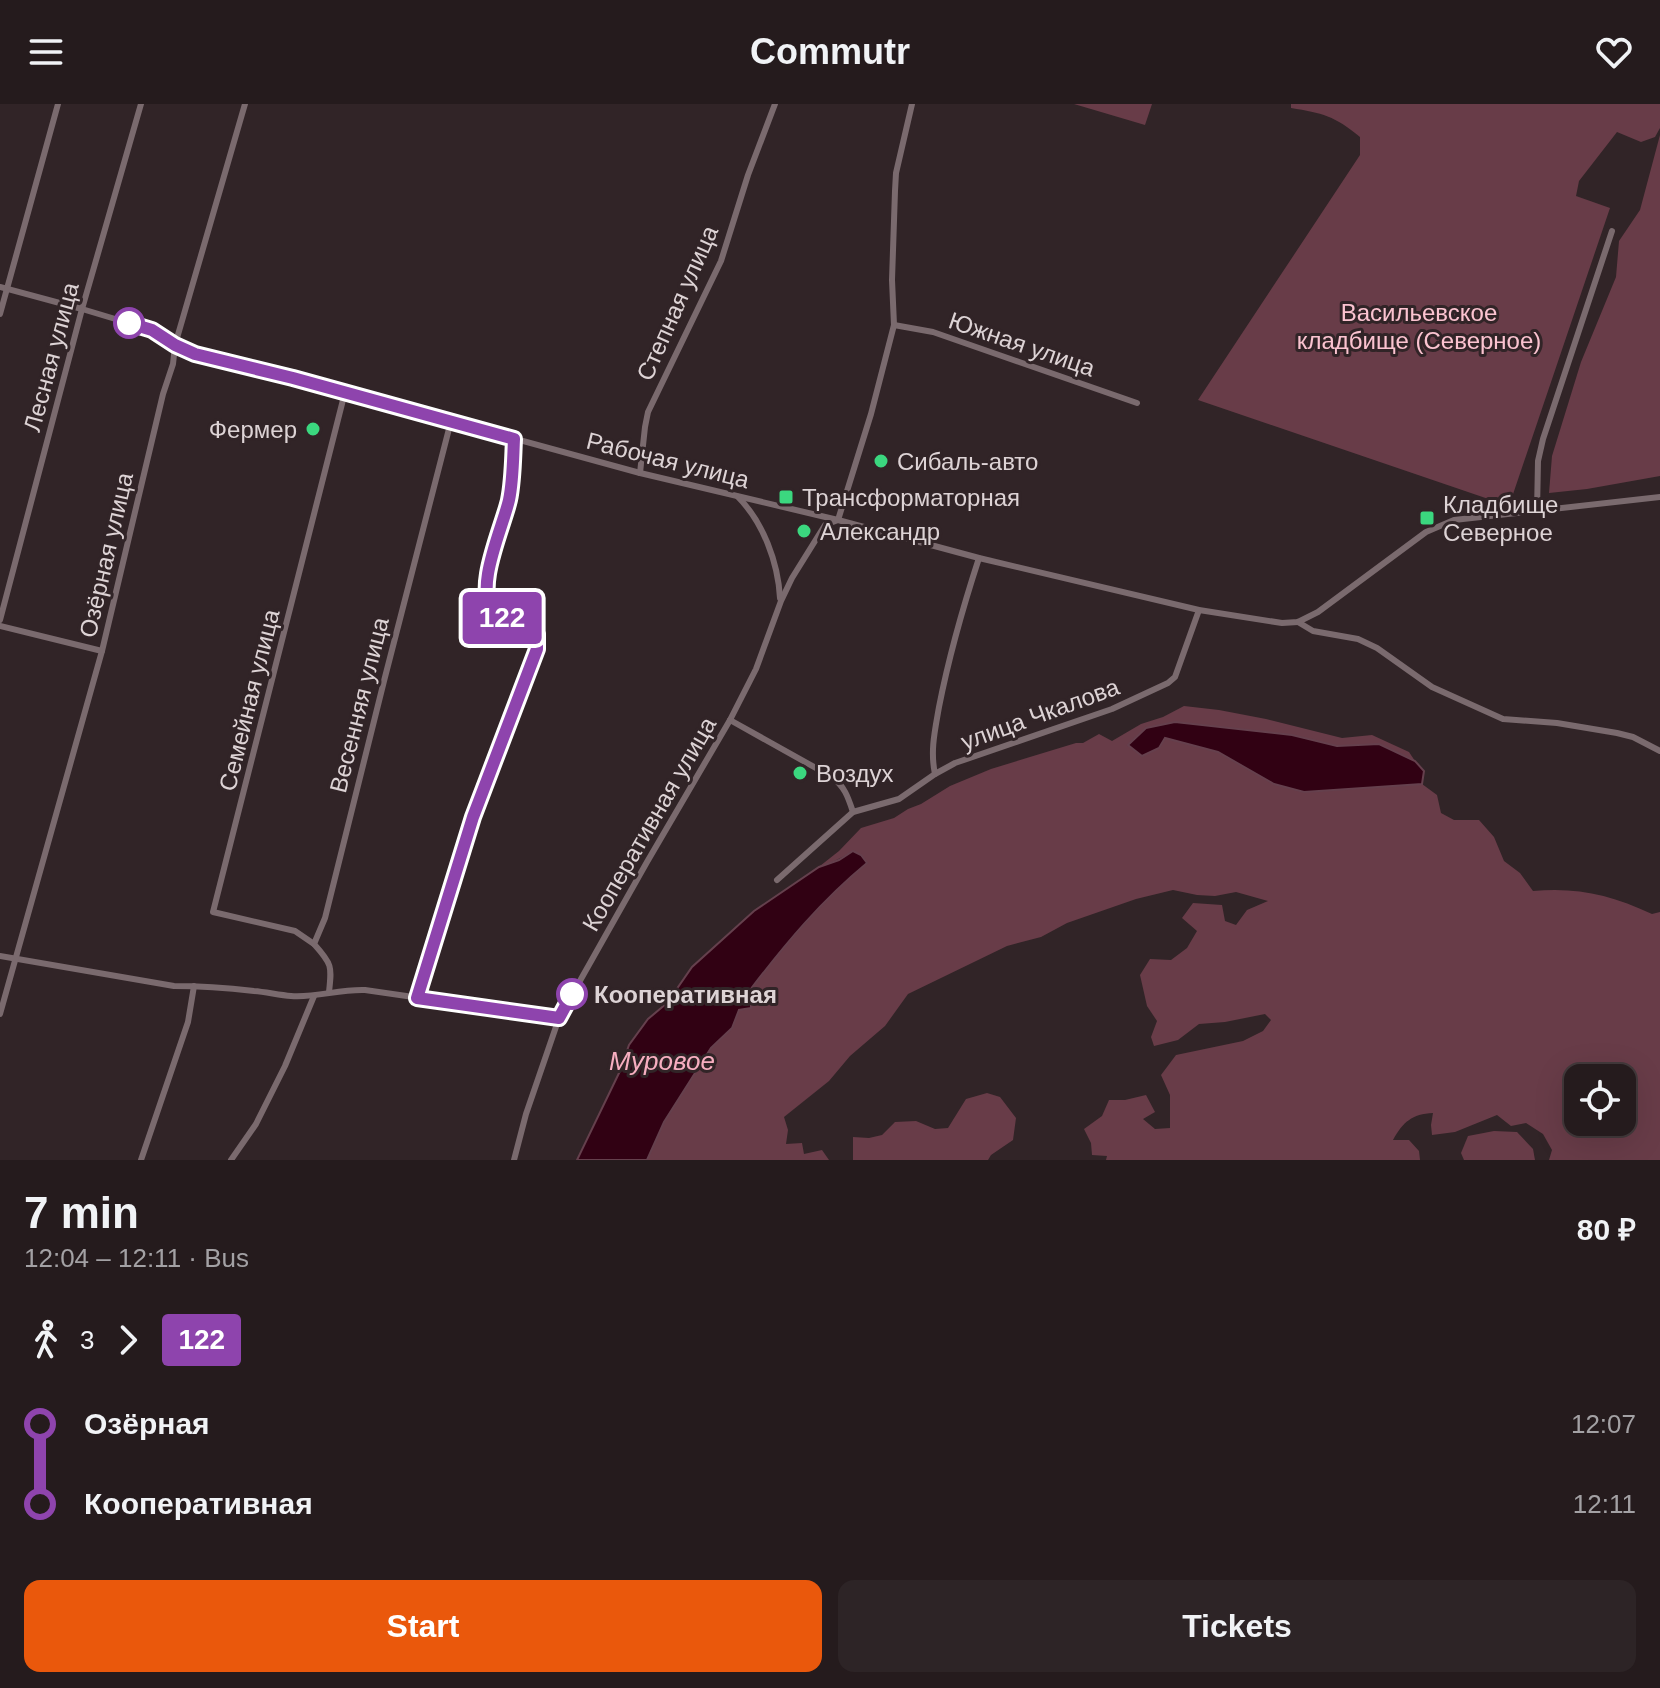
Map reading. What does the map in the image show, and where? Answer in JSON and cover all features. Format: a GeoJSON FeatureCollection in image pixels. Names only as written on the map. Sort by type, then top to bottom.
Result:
{"type":"FeatureCollection","features":[{"type":"Feature","properties":{"kind":"street"},"geometry":{"type":"LineString","coordinates":[[0,314],[3,288],[58,104]]}},
{"type":"Feature","properties":{"kind":"street","name":"Лесная улица"},"geometry":{"type":"LineString","coordinates":[[0,623],[82,309],[141,104]]}},
{"type":"Feature","properties":{"kind":"street","name":"Озёрная улица"},"geometry":{"type":"LineString","coordinates":[[0,1014],[102,651],[163,394],[173,364],[175,345],[245,104]]}},
{"type":"Feature","properties":{"kind":"street","name":"Степная улица"},"geometry":{"type":"LineString","coordinates":[[640,473],[648,412],[721,261],[748,175],[775,104]]}},
{"type":"Feature","properties":{"kind":"street"},"geometry":{"type":"LineString","coordinates":[[838,520],[871,414],[894,325],[892,280],[896,173],[912,104]]}},
{"type":"Feature","properties":{"kind":"street"},"geometry":{"type":"LineString","coordinates":[[1537,512],[1538,461],[1543,439],[1612,231]]}},
{"type":"Feature","properties":{"kind":"street","name":"Рабочая улица"},"geometry":{"type":"LineString","coordinates":[[3,288],[152,330],[195,354],[640,473],[1199,610],[1282,623],[1298,622],[1313,631],[1358,639],[1377,648],[1432,687],[1503,719],[1557,723],[1617,733],[1633,737],[1660,751]]}},
{"type":"Feature","properties":{"kind":"street","name":"Южная улица"},"geometry":{"type":"LineString","coordinates":[[894,325],[933,332],[1137,403]]}},
{"type":"Feature","properties":{"kind":"street","name":"Семейная улица"},"geometry":{"type":"LineString","coordinates":[[314,944],[295,931],[213,912],[345,392]]}},
{"type":"Feature","properties":{"kind":"street","name":"Весенняя улица"},"geometry":{"type":"LineString","coordinates":[[314,944],[325,918],[451,421]]}},
{"type":"Feature","properties":{"kind":"street"},"geometry":{"type":"LineString","coordinates":[[417,998],[473,817],[537,649],[537,635],[492,611],[486,592],[488,572],[509,500],[514,439]]}},
{"type":"Feature","properties":{"kind":"street"},"geometry":{"type":"LineString","coordinates":[[738,497],[761,528],[780,584],[781,601]]}},
{"type":"Feature","properties":{"kind":"street"},"geometry":{"type":"LineString","coordinates":[[1298,622],[1318,612],[1426,532],[1454,520],[1660,497]]}},
{"type":"Feature","properties":{"kind":"street","name":"Кооперативная улица"},"geometry":{"type":"LineString","coordinates":[[514,1160],[526,1114],[559,1018],[730,720],[756,669],[792,578],[825,525],[838,520]]}},
{"type":"Feature","properties":{"kind":"street"},"geometry":{"type":"LineString","coordinates":[[935,774],[932,757],[945,676],[979,558]]}},
{"type":"Feature","properties":{"kind":"street","name":"улица Чкалова"},"geometry":{"type":"LineString","coordinates":[[777,880],[853,812],[899,799],[935,774],[975,756],[1112,709],[1168,683],[1175,677],[1199,610]]}},
{"type":"Feature","properties":{"kind":"street"},"geometry":{"type":"LineString","coordinates":[[0,623],[102,651]]}},
{"type":"Feature","properties":{"kind":"street"},"geometry":{"type":"LineString","coordinates":[[730,720],[832,777],[848,795],[853,812]]}},
{"type":"Feature","properties":{"kind":"street"},"geometry":{"type":"LineString","coordinates":[[314,944],[332,969],[329,992]]}},
{"type":"Feature","properties":{"kind":"street"},"geometry":{"type":"LineString","coordinates":[[0,956],[174,986],[291,996],[314,996],[344,989],[365,990],[559,1018]]}},
{"type":"Feature","properties":{"kind":"street"},"geometry":{"type":"LineString","coordinates":[[141,1160],[188,1022],[194,986]]}},
{"type":"Feature","properties":{"kind":"street"},"geometry":{"type":"LineString","coordinates":[[231,1160],[256,1124],[285,1066],[314,996]]}},
{"type":"Feature","properties":{"kind":"green space"},"geometry":{"type":"Polygon","coordinates":[[[1074,104],[1152,104],[1145,125],[1074,104]]]}},
{"type":"Feature","properties":{"kind":"green space","name":"Васильевское кладбище (Северное)"},"geometry":{"type":"Polygon","coordinates":[[[1291,104],[1660,104],[1660,128],[1655,137],[1641,142],[1617,132],[1579,181],[1576,196],[1610,208],[1509,506],[1198,400],[1360,155],[1360,137],[1343,124],[1328,116],[1291,108],[1291,104]]]}},
{"type":"Feature","properties":{"kind":"green space"},"geometry":{"type":"Polygon","coordinates":[[[1660,135],[1660,476],[1549,493],[1552,456],[1581,362],[1616,277],[1619,241],[1640,210],[1660,135]]]}},
{"type":"Feature","properties":{"kind":"green space"},"geometry":{"type":"Polygon","coordinates":[[[1184,706],[1266,719],[1342,738],[1372,735],[1409,752],[1415,761],[1379,744],[1337,746],[1292,735],[1175,722],[1146,728],[1159,748],[1165,738],[1218,752],[1274,784],[1343,790],[1422,784],[1437,795],[1441,813],[1454,820],[1479,820],[1494,837],[1504,861],[1520,873],[1533,891],[1565,890],[1594,894],[1652,914],[1660,912],[1660,1160],[1549,1160],[1552,1150],[1543,1134],[1526,1123],[1511,1126],[1497,1115],[1455,1132],[1432,1135],[1433,1113],[1409,1120],[1393,1140],[1409,1140],[1419,1151],[1420,1160],[1106,1160],[1107,1156],[1092,1155],[1091,1143],[1084,1129],[1102,1116],[1109,1100],[1146,1095],[1155,1112],[1143,1119],[1155,1129],[1170,1128],[1170,1095],[1161,1075],[1176,1055],[1243,1041],[1263,1031],[1271,1020],[1265,1014],[1199,1024],[1178,1040],[1154,1046],[1151,1037],[1157,1021],[1147,1006],[1140,975],[1150,959],[1171,960],[1187,948],[1197,931],[1182,918],[1193,903],[1222,905],[1225,921],[1236,925],[1247,910],[1268,901],[1236,892],[1215,896],[1173,890],[1136,899],[1067,923],[1041,937],[1007,946],[908,994],[885,1026],[850,1056],[829,1081],[784,1117],[788,1130],[786,1144],[802,1143],[804,1154],[822,1150],[829,1160],[647,1160],[664,1122],[711,1048],[732,1028],[739,1010],[751,1007],[749,991],[805,924],[867,863],[853,851],[806,877],[839,851],[861,828],[894,818],[950,786],[991,769],[1083,743],[1099,734],[1112,741],[1141,724],[1184,706]]]}},
{"type":"Feature","properties":{"kind":"green space"},"geometry":{"type":"Polygon","coordinates":[[[987,1093],[1000,1097],[1016,1118],[1013,1140],[988,1160],[853,1160],[853,1137],[882,1135],[895,1122],[916,1121],[935,1129],[948,1128],[966,1099],[987,1093]]]}},
{"type":"Feature","properties":{"kind":"green space"},"geometry":{"type":"Polygon","coordinates":[[[1494,1131],[1517,1132],[1533,1149],[1535,1160],[1464,1160],[1461,1153],[1468,1136],[1494,1131]]]}},
{"type":"Feature","properties":{"kind":"water"},"geometry":{"type":"Polygon","coordinates":[[[1175,722],[1292,735],[1337,746],[1379,744],[1415,761],[1424,771],[1422,784],[1304,792],[1274,784],[1218,752],[1165,738],[1159,748],[1142,756],[1128,745],[1146,728],[1175,722]]]}},
{"type":"Feature","properties":{"kind":"water","name":"Муровое"},"geometry":{"type":"Polygon","coordinates":[[[853,851],[867,863],[805,923],[750,990],[751,1008],[739,1010],[732,1028],[711,1048],[664,1122],[647,1160],[577,1160],[620,1071],[629,1045],[648,1019],[667,1003],[692,967],[754,911],[819,867],[853,851]]]}},
{"type":"Feature","properties":{"kind":"bus line","name":"122"},"geometry":{"type":"LineString","coordinates":[[129,323],[152,330],[195,354],[514,439],[509,500],[488,572],[486,592],[492,611],[537,635],[537,649],[473,817],[417,998],[559,1018],[572,994]]}},
{"type":"Feature","properties":{"kind":"place","name":"Фермер"},"geometry":{"type":"Point","coordinates":[313,429]}},
{"type":"Feature","properties":{"kind":"place","name":"Сибаль-авто"},"geometry":{"type":"Point","coordinates":[881,461]}},
{"type":"Feature","properties":{"kind":"place","name":"Трансформаторная"},"geometry":{"type":"Point","coordinates":[786,497]}},
{"type":"Feature","properties":{"kind":"place","name":"Кладбище Северное"},"geometry":{"type":"Point","coordinates":[1427,518]}},
{"type":"Feature","properties":{"kind":"place","name":"Александр"},"geometry":{"type":"Point","coordinates":[804,531]}},
{"type":"Feature","properties":{"kind":"place","name":"Воздух"},"geometry":{"type":"Point","coordinates":[800,773]}},
{"type":"Feature","properties":{"kind":"place","name":"Кооперативная"},"geometry":{"type":"Point","coordinates":[572,994]}}]}
